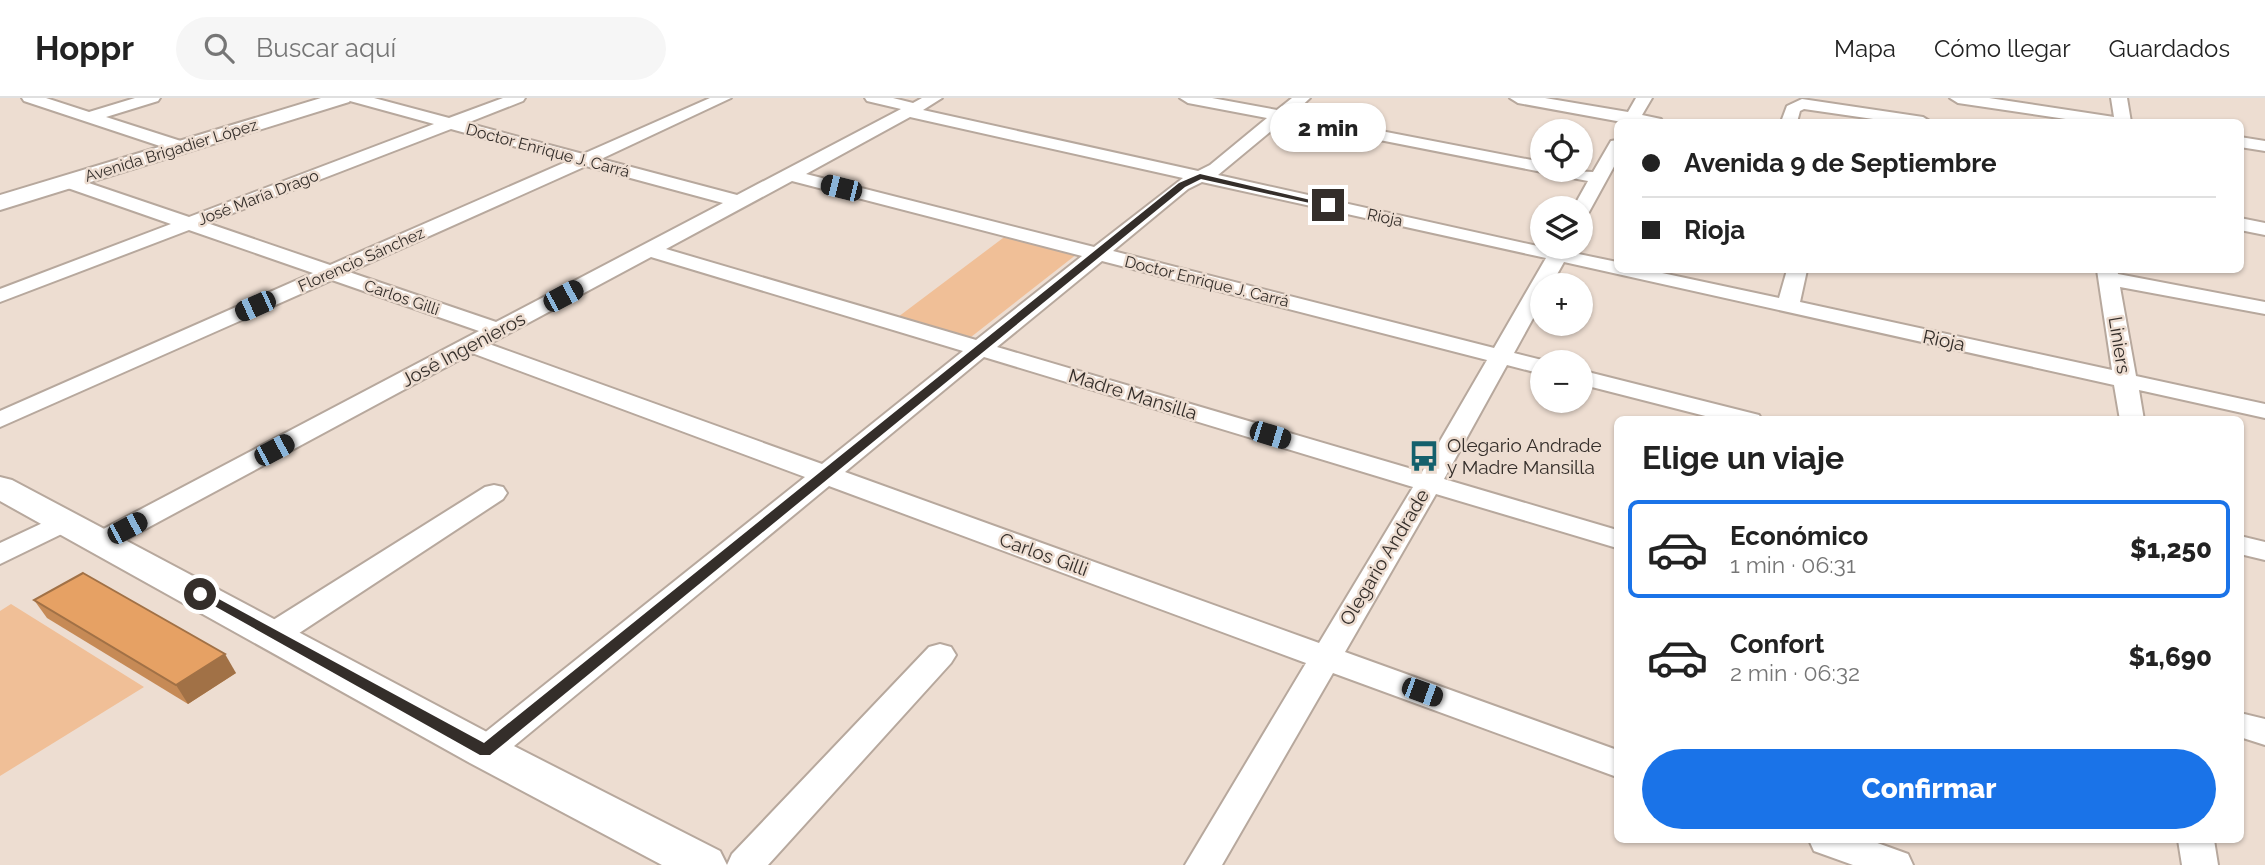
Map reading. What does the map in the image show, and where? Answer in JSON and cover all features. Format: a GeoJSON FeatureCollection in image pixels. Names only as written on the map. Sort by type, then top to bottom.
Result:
{"type":"FeatureCollection","features":[{"type":"Feature","properties":{"kind":"street"},"geometry":{"type":"LineString","coordinates":[[30,98],[181,147]]}},
{"type":"Feature","properties":{"kind":"street"},"geometry":{"type":"LineString","coordinates":[[90,117],[152,98]]}},
{"type":"Feature","properties":{"kind":"street","name":"Avenida Brigadier López"},"geometry":{"type":"LineString","coordinates":[[0,203],[342,98]]}},
{"type":"Feature","properties":{"kind":"street","name":"Doctor Enrique J. Carrá"},"geometry":{"type":"LineString","coordinates":[[356,98],[740,202]]}},
{"type":"Feature","properties":{"kind":"street","name":"José María Drago"},"geometry":{"type":"LineString","coordinates":[[0,296],[517,98]]}},
{"type":"Feature","properties":{"kind":"street","name":"Florencio Sánchez"},"geometry":{"type":"LineString","coordinates":[[0,420],[723,98]]}},
{"type":"Feature","properties":{"kind":"street","name":"Rioja"},"geometry":{"type":"LineString","coordinates":[[873,98],[920,106],[1200,176],[1530,245]]}},
{"type":"Feature","properties":{"kind":"street"},"geometry":{"type":"LineString","coordinates":[[1188,98],[1530,165]]}},
{"type":"Feature","properties":{"kind":"street"},"geometry":{"type":"LineString","coordinates":[[485,751],[1182,185],[1216,169],[1302,98]]}},
{"type":"Feature","properties":{"kind":"street"},"geometry":{"type":"LineString","coordinates":[[1518,98],[1626,119]]}},
{"type":"Feature","properties":{"kind":"street"},"geometry":{"type":"LineString","coordinates":[[1632,119],[1644,98]]}},
{"type":"Feature","properties":{"kind":"street"},"geometry":{"type":"LineString","coordinates":[[1958,98],[2074,119]]}},
{"type":"Feature","properties":{"kind":"street"},"geometry":{"type":"LineString","coordinates":[[2119,98],[2122,119]]}},
{"type":"Feature","properties":{"kind":"street"},"geometry":{"type":"LineString","coordinates":[[1790,119],[1793,109],[1802,104],[1903,119]]}},
{"type":"Feature","properties":{"kind":"street","name":"José Ingenieros"},"geometry":{"type":"LineString","coordinates":[[102,541],[920,106]]}},
{"type":"Feature","properties":{"kind":"street"},"geometry":{"type":"LineString","coordinates":[[2244,142],[2265,145]]}},
{"type":"Feature","properties":{"kind":"street"},"geometry":{"type":"LineString","coordinates":[[1589,196],[1614,150]]}},
{"type":"Feature","properties":{"kind":"street","name":"Doctor Enrique J. Carrá"},"geometry":{"type":"LineString","coordinates":[[790,175],[1530,364]]}},
{"type":"Feature","properties":{"kind":"street"},"geometry":{"type":"LineString","coordinates":[[1593,177],[1599,178]]}},
{"type":"Feature","properties":{"kind":"street","name":"Carlos Gilli"},"geometry":{"type":"LineString","coordinates":[[68,182],[498,330]]}},
{"type":"Feature","properties":{"kind":"street"},"geometry":{"type":"LineString","coordinates":[[2244,225],[2265,229]]}},
{"type":"Feature","properties":{"kind":"street","name":"Madre Mansilla"},"geometry":{"type":"LineString","coordinates":[[649,250],[1614,538]]}},
{"type":"Feature","properties":{"kind":"street","name":"Olegario Andrade"},"geometry":{"type":"LineString","coordinates":[[1203,865],[1429,483],[1555,259]]}},
{"type":"Feature","properties":{"kind":"street","name":"Rioja"},"geometry":{"type":"LineString","coordinates":[[1586,259],[1614,267]]}},
{"type":"Feature","properties":{"kind":"street","name":"Rioja"},"geometry":{"type":"LineString","coordinates":[[1636,273],[2265,411]]}},
{"type":"Feature","properties":{"kind":"street"},"geometry":{"type":"LineString","coordinates":[[1788,306],[1796,273]]}},
{"type":"Feature","properties":{"kind":"street"},"geometry":{"type":"LineString","coordinates":[[2108,274],[2265,308]]}},
{"type":"Feature","properties":{"kind":"street","name":"Liniers"},"geometry":{"type":"LineString","coordinates":[[2108,274],[2131,416]]}},
{"type":"Feature","properties":{"kind":"street","name":"Carlos Gilli"},"geometry":{"type":"LineString","coordinates":[[471,345],[1614,763]]}},
{"type":"Feature","properties":{"kind":"street"},"geometry":{"type":"LineString","coordinates":[[1593,380],[1734,416]]}},
{"type":"Feature","properties":{"kind":"street"},"geometry":{"type":"LineString","coordinates":[[0,487],[485,751],[704,865]]}},
{"type":"Feature","properties":{"kind":"street"},"geometry":{"type":"LineString","coordinates":[[272,635],[494,493]]}},
{"type":"Feature","properties":{"kind":"street"},"geometry":{"type":"LineString","coordinates":[[0,555],[64,522]]}},
{"type":"Feature","properties":{"kind":"street"},"geometry":{"type":"LineString","coordinates":[[2244,546],[2265,551]]}},
{"type":"Feature","properties":{"kind":"street"},"geometry":{"type":"LineString","coordinates":[[745,865],[940,655]]}},
{"type":"Feature","properties":{"kind":"street"},"geometry":{"type":"LineString","coordinates":[[2244,726],[2265,732]]}},
{"type":"Feature","properties":{"kind":"street"},"geometry":{"type":"LineString","coordinates":[[1834,843],[1895,865]]}},
{"type":"Feature","properties":{"kind":"street"},"geometry":{"type":"LineString","coordinates":[[2196,843],[2200,865]]}},
{"type":"Feature","properties":{"kind":"shaded area"},"geometry":{"type":"Polygon","coordinates":[[[1007,235],[1077,254],[971,337],[898,317],[1007,235]]]}},
{"type":"Feature","properties":{"kind":"shaded area"},"geometry":{"type":"Polygon","coordinates":[[[11,604],[144,687],[0,776],[0,611],[11,604]]]}},
{"type":"Feature","properties":{"kind":"building"},"geometry":{"type":"Polygon","coordinates":[[[83,573],[225,654],[176,685],[34,600],[83,573]]]}},
{"type":"Feature","properties":{"kind":"place","name":"Olegario Andrade y Madre Mansilla"},"geometry":{"type":"Point","coordinates":[1424,456]}},
{"type":"Feature","properties":{"kind":"route"},"geometry":{"type":"LineString","coordinates":[[200,594],[485,751],[1182,185],[1200,176],[1328,205]]}}]}
